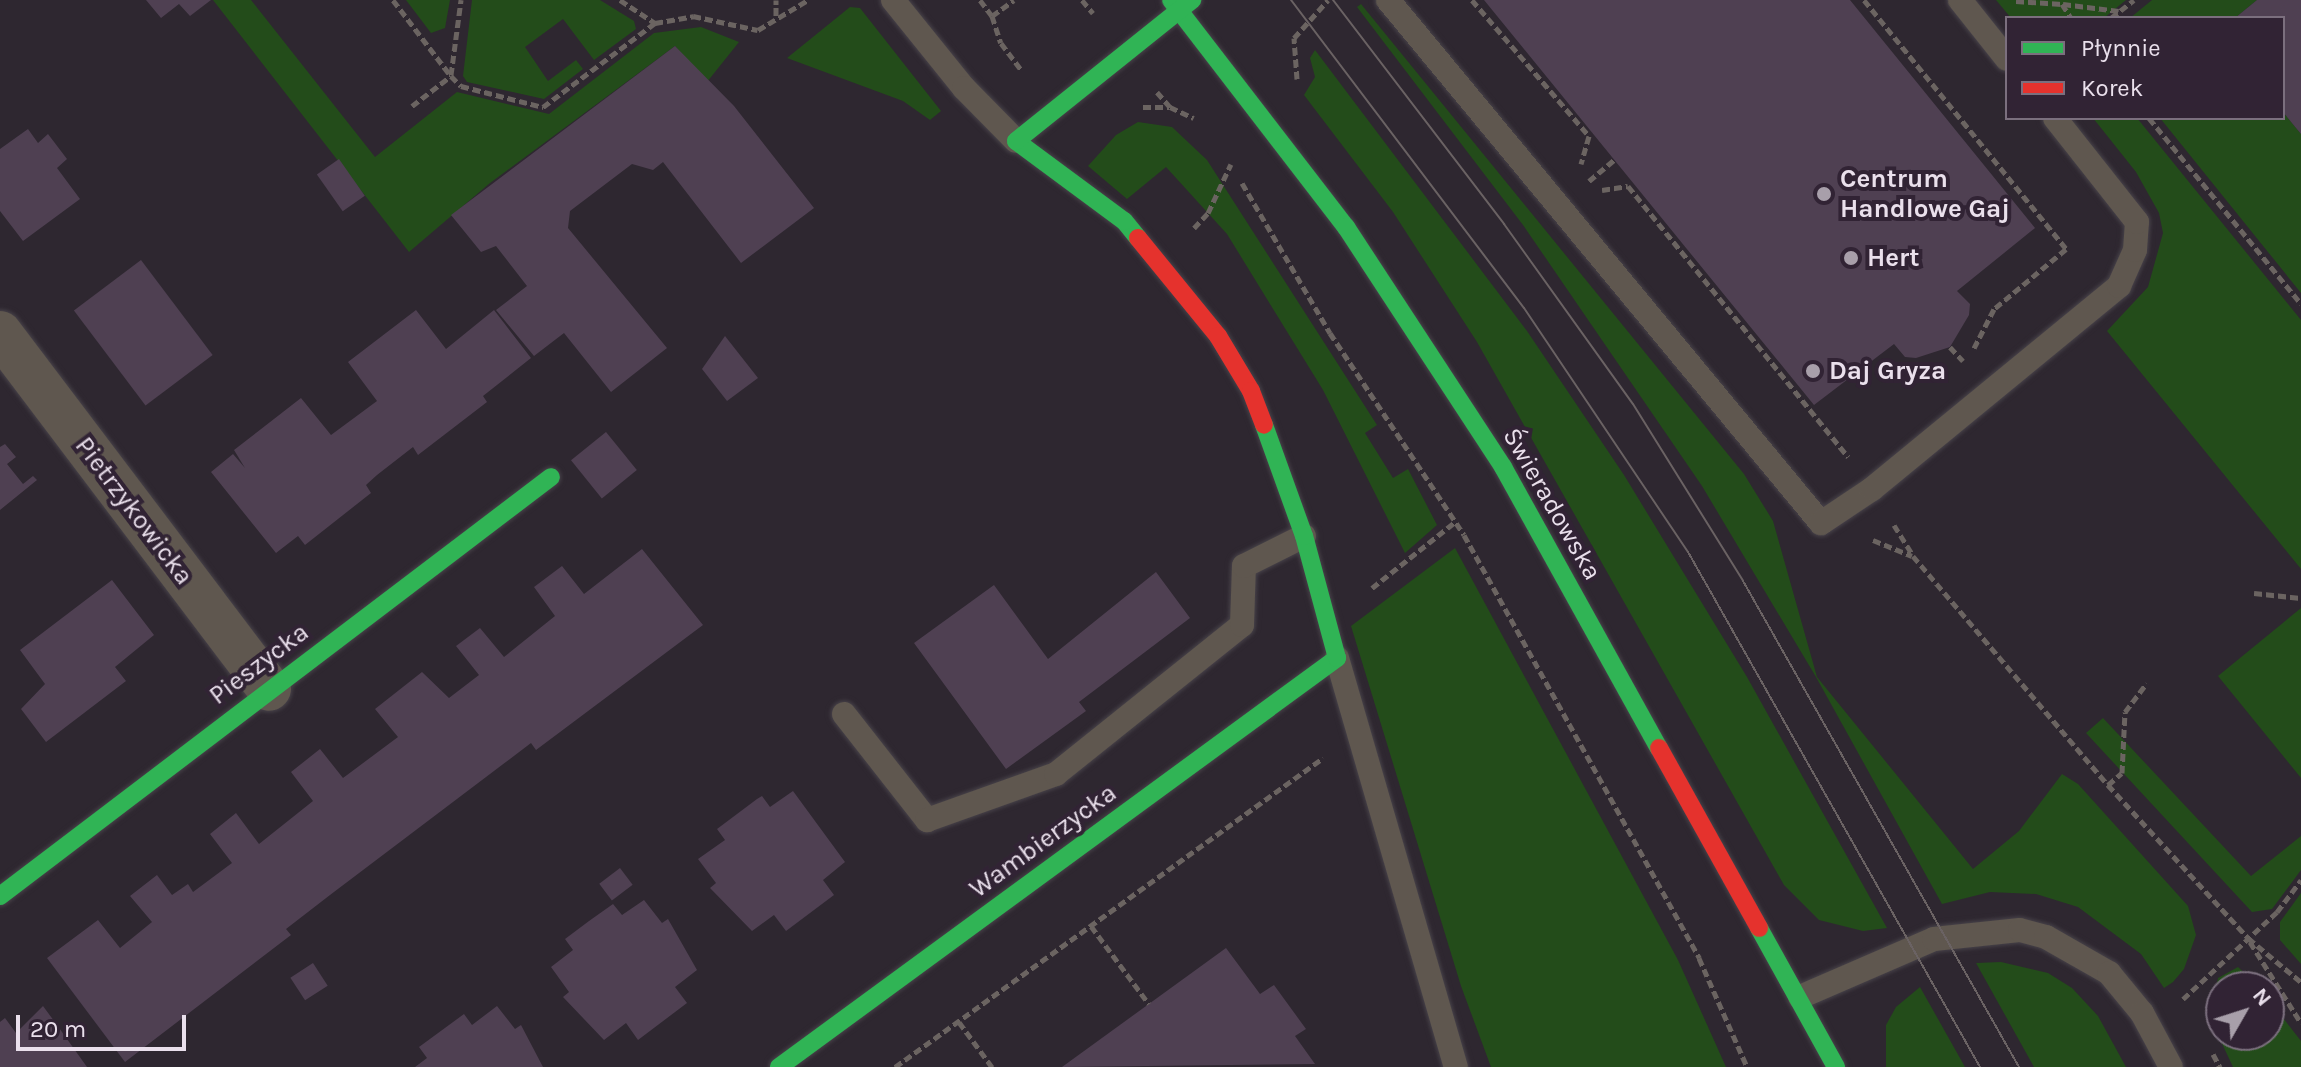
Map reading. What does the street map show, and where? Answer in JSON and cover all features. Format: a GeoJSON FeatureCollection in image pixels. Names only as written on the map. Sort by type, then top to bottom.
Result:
{"type":"FeatureCollection","features":[{"type":"Feature","properties":{"kind":"street"},"geometry":{"type":"LineString","coordinates":[[1180,4],[1016,141],[1124,221],[1162,261],[1218,336],[1251,391],[1304,536],[1337,658]]}},
{"type":"Feature","properties":{"kind":"street","name":"Świeradowska"},"geometry":{"type":"LineString","coordinates":[[1180,4],[1346,227],[1503,467],[1800,997],[1836,1067]]}},
{"type":"Feature","properties":{"kind":"street","name":"Pietrzykowicka"},"geometry":{"type":"LineString","coordinates":[[0,333],[269,689]]}},
{"type":"Feature","properties":{"kind":"street","name":"Pieszycka"},"geometry":{"type":"LineString","coordinates":[[0,896],[551,477]]}},
{"type":"Feature","properties":{"kind":"street","name":"Wambierzycka"},"geometry":{"type":"LineString","coordinates":[[779,1067],[1337,658]]}},
{"type":"Feature","properties":{"kind":"lane"},"geometry":{"type":"LineString","coordinates":[[893,0],[964,88],[1016,141]]}},
{"type":"Feature","properties":{"kind":"lane"},"geometry":{"type":"LineString","coordinates":[[1388,0],[1821,523],[1872,489],[2119,286],[2135,250],[2137,222],[2057,120]]}},
{"type":"Feature","properties":{"kind":"lane"},"geometry":{"type":"LineString","coordinates":[[1960,0],[2005,56]]}},
{"type":"Feature","properties":{"kind":"lane"},"geometry":{"type":"LineString","coordinates":[[844,714],[927,820],[1056,774],[1242,625],[1244,566],[1304,536]]}},
{"type":"Feature","properties":{"kind":"lane"},"geometry":{"type":"LineString","coordinates":[[1337,658],[1456,1067]]}},
{"type":"Feature","properties":{"kind":"lane"},"geometry":{"type":"LineString","coordinates":[[1800,997],[1934,939],[2020,930],[2046,937],[2109,973],[2142,1013],[2171,1067]]}},
{"type":"Feature","properties":{"kind":"path"},"geometry":{"type":"LineString","coordinates":[[393,0],[461,86],[543,107],[655,23],[693,16],[758,30],[776,16],[808,0]]}},
{"type":"Feature","properties":{"kind":"path"},"geometry":{"type":"LineString","coordinates":[[412,106],[451,76],[461,0]]}},
{"type":"Feature","properties":{"kind":"path"},"geometry":{"type":"LineString","coordinates":[[620,0],[655,23]]}},
{"type":"Feature","properties":{"kind":"path"},"geometry":{"type":"LineString","coordinates":[[776,0],[776,16]]}},
{"type":"Feature","properties":{"kind":"path"},"geometry":{"type":"LineString","coordinates":[[980,0],[992,16],[1001,43],[1026,75]]}},
{"type":"Feature","properties":{"kind":"path"},"geometry":{"type":"LineString","coordinates":[[992,16],[1014,0]]}},
{"type":"Feature","properties":{"kind":"path"},"geometry":{"type":"LineString","coordinates":[[1290,84],[1301,76],[1294,38],[1328,0]]}},
{"type":"Feature","properties":{"kind":"path"},"geometry":{"type":"LineString","coordinates":[[1472,0],[1589,136],[1579,161],[1605,194],[1628,186],[1849,459],[1860,449]]}},
{"type":"Feature","properties":{"kind":"path"},"geometry":{"type":"LineString","coordinates":[[1864,0],[2066,249],[1994,309],[1966,365],[1954,374]]}},
{"type":"Feature","properties":{"kind":"path"},"geometry":{"type":"LineString","coordinates":[[2113,16],[2134,0]]}},
{"type":"Feature","properties":{"kind":"path"},"geometry":{"type":"LineString","coordinates":[[2062,4],[2119,11]]}},
{"type":"Feature","properties":{"kind":"path"},"geometry":{"type":"LineString","coordinates":[[1160,96],[1206,130]]}},
{"type":"Feature","properties":{"kind":"path"},"geometry":{"type":"LineString","coordinates":[[2151,120],[2301,304]]}},
{"type":"Feature","properties":{"kind":"path"},"geometry":{"type":"LineString","coordinates":[[1224,152],[1330,333],[1455,522],[1699,958],[1747,1067]]}},
{"type":"Feature","properties":{"kind":"path"},"geometry":{"type":"LineString","coordinates":[[1162,261],[1208,213],[1231,164]]}},
{"type":"Feature","properties":{"kind":"path"},"geometry":{"type":"LineString","coordinates":[[1327,624],[1455,522]]}},
{"type":"Feature","properties":{"kind":"path"},"geometry":{"type":"LineString","coordinates":[[1913,556],[2108,785],[2248,938],[2301,982]]}},
{"type":"Feature","properties":{"kind":"path"},"geometry":{"type":"LineString","coordinates":[[2254,593],[2301,598]]}},
{"type":"Feature","properties":{"kind":"path"},"geometry":{"type":"LineString","coordinates":[[2108,785],[2122,773],[2125,712],[2147,683]]}},
{"type":"Feature","properties":{"kind":"path"},"geometry":{"type":"LineString","coordinates":[[895,1067],[1359,731]]}},
{"type":"Feature","properties":{"kind":"path"},"geometry":{"type":"LineString","coordinates":[[2189,1010],[2183,999],[2248,938],[2301,880]]}},
{"type":"Feature","properties":{"kind":"path"},"geometry":{"type":"LineString","coordinates":[[1091,926],[1149,1004]]}},
{"type":"Feature","properties":{"kind":"path"},"geometry":{"type":"LineString","coordinates":[[2248,938],[2301,1023]]}},
{"type":"Feature","properties":{"kind":"path"},"geometry":{"type":"LineString","coordinates":[[959,1022],[992,1067]]}},
{"type":"Feature","properties":{"kind":"green space"},"geometry":{"type":"Polygon","coordinates":[[[213,0],[251,0],[375,157],[457,92],[549,114],[654,33],[701,27],[739,42],[707,82],[675,46],[490,183],[409,252],[213,0]]]}},
{"type":"Feature","properties":{"kind":"green space"},"geometry":{"type":"Polygon","coordinates":[[[406,0],[450,0],[445,28],[431,33],[406,0]]]}},
{"type":"Feature","properties":{"kind":"green space"},"geometry":{"type":"Polygon","coordinates":[[[472,0],[600,0],[634,21],[636,29],[594,60],[563,19],[525,47],[548,81],[576,60],[583,69],[544,99],[467,82],[463,76],[472,0]]]}},
{"type":"Feature","properties":{"kind":"green space"},"geometry":{"type":"Polygon","coordinates":[[[1996,0],[2126,0],[2106,16],[2009,16],[1996,0]]]}},
{"type":"Feature","properties":{"kind":"green space"},"geometry":{"type":"Polygon","coordinates":[[[2152,0],[2257,0],[2237,16],[2132,16],[2152,0]]]}},
{"type":"Feature","properties":{"kind":"green space"},"geometry":{"type":"Polygon","coordinates":[[[1361,4],[1744,474],[1773,521],[1817,677],[1973,869],[2019,831],[2062,774],[2078,784],[2188,906],[2196,935],[2184,969],[2173,982],[2164,988],[2141,954],[2078,907],[2036,894],[1990,892],[1942,904],[1816,677],[1702,486],[1523,225],[1357,7],[1361,4]]]}},
{"type":"Feature","properties":{"kind":"green space"},"geometry":{"type":"Polygon","coordinates":[[[850,7],[860,8],[941,111],[930,120],[903,101],[787,58],[850,7]]]}},
{"type":"Feature","properties":{"kind":"green space"},"geometry":{"type":"Polygon","coordinates":[[[1315,50],[1527,331],[1624,475],[1747,677],[1887,928],[1863,931],[1819,920],[1784,885],[1477,342],[1393,212],[1304,95],[1315,77],[1310,58],[1315,50]]]}},
{"type":"Feature","properties":{"kind":"green space"},"geometry":{"type":"Polygon","coordinates":[[[2285,114],[2301,134],[2301,293],[2162,120],[2285,120],[2285,114]]]}},
{"type":"Feature","properties":{"kind":"green space"},"geometry":{"type":"Polygon","coordinates":[[[2095,120],[2139,120],[2301,320],[2301,569],[2107,331],[2148,287],[2163,233],[2159,213],[2136,172],[2095,120]]]}},
{"type":"Feature","properties":{"kind":"green space"},"geometry":{"type":"Polygon","coordinates":[[[1138,122],[1172,127],[1207,160],[1377,425],[1365,433],[1393,478],[1408,469],[1437,525],[1405,553],[1323,390],[1227,234],[1166,167],[1127,199],[1088,166],[1116,135],[1138,122]]]}},
{"type":"Feature","properties":{"kind":"green space"},"geometry":{"type":"Polygon","coordinates":[[[1455,548],[1678,960],[1726,1067],[1491,1067],[1461,986],[1351,626],[1455,548]]]}},
{"type":"Feature","properties":{"kind":"green space"},"geometry":{"type":"Polygon","coordinates":[[[2301,608],[2301,778],[2218,676],[2301,608]]]}},
{"type":"Feature","properties":{"kind":"green space"},"geometry":{"type":"Polygon","coordinates":[[[2103,718],[2251,876],[2301,836],[2301,870],[2272,909],[2252,912],[2086,733],[2103,718]]]}},
{"type":"Feature","properties":{"kind":"green space"},"geometry":{"type":"Polygon","coordinates":[[[2301,893],[2301,964],[2280,940],[2280,922],[2301,893]]]}},
{"type":"Feature","properties":{"kind":"green space"},"geometry":{"type":"Polygon","coordinates":[[[2001,962],[2048,973],[2072,988],[2098,1016],[2126,1067],[2034,1067],[1976,963],[2001,962]]]}},
{"type":"Feature","properties":{"kind":"green space"},"geometry":{"type":"Polygon","coordinates":[[[1920,987],[1965,1067],[1886,1067],[1886,1025],[1896,1007],[1920,987]]]}},
{"type":"Feature","properties":{"kind":"green space"},"geometry":{"type":"Polygon","coordinates":[[[2285,1020],[2301,1041],[2301,1067],[2233,1067],[2225,1051],[2285,1051],[2285,1020]]]}},
{"type":"Feature","properties":{"kind":"building"},"geometry":{"type":"Polygon","coordinates":[[[146,0],[211,0],[190,16],[179,4],[161,18],[146,0]]]}},
{"type":"Feature","properties":{"kind":"building","name":"Centrum Handlowe Gaj"},"geometry":{"type":"Polygon","coordinates":[[[1484,0],[1850,0],[2035,228],[1957,291],[1970,304],[1969,315],[1950,347],[1916,358],[1905,357],[1894,344],[1814,405],[1484,0]]]}},
{"type":"Feature","properties":{"kind":"building"},"geometry":{"type":"Polygon","coordinates":[[[2257,0],[2301,0],[2301,134],[2285,114],[2285,16],[2237,16],[2257,0]]]}},
{"type":"Feature","properties":{"kind":"building"},"geometry":{"type":"Polygon","coordinates":[[[675,46],[734,106],[814,208],[741,263],[663,162],[653,170],[632,164],[570,211],[568,228],[667,348],[611,392],[564,333],[534,356],[496,310],[527,286],[496,246],[481,252],[451,215],[675,46]]]}},
{"type":"Feature","properties":{"kind":"building"},"geometry":{"type":"Polygon","coordinates":[[[28,129],[38,143],[48,134],[67,159],[57,168],[80,199],[23,241],[0,211],[0,149],[28,129]]]}},
{"type":"Feature","properties":{"kind":"building"},"geometry":{"type":"Polygon","coordinates":[[[339,159],[365,196],[343,211],[317,174],[339,159]]]}},
{"type":"Feature","properties":{"kind":"building"},"geometry":{"type":"Polygon","coordinates":[[[141,260],[213,355],[146,406],[74,311],[141,260]]]}},
{"type":"Feature","properties":{"kind":"building"},"geometry":{"type":"Polygon","coordinates":[[[416,310],[446,349],[494,310],[531,358],[483,396],[487,402],[418,455],[413,447],[377,475],[366,485],[371,493],[305,545],[298,536],[276,553],[211,472],[233,454],[245,468],[234,450],[301,398],[331,435],[377,401],[348,362],[416,310]]]}},
{"type":"Feature","properties":{"kind":"building"},"geometry":{"type":"Polygon","coordinates":[[[725,336],[758,378],[727,401],[702,369],[725,336]]]}},
{"type":"Feature","properties":{"kind":"building"},"geometry":{"type":"Polygon","coordinates":[[[606,432],[637,470],[602,498],[571,460],[606,432]]]}},
{"type":"Feature","properties":{"kind":"building"},"geometry":{"type":"Polygon","coordinates":[[[5,444],[16,457],[7,464],[23,484],[33,476],[37,480],[0,510],[0,447],[5,444]]]}},
{"type":"Feature","properties":{"kind":"building"},"geometry":{"type":"Polygon","coordinates":[[[642,549],[703,625],[536,750],[531,743],[286,929],[291,935],[125,1062],[47,958],[98,920],[120,948],[152,922],[130,896],[157,875],[172,895],[188,884],[193,892],[232,863],[210,834],[236,813],[259,844],[313,801],[291,772],[320,749],[343,778],[398,737],[375,709],[422,672],[449,698],[479,675],[456,646],[480,628],[504,657],[555,616],[534,587],[562,566],[584,594],[642,549]]]}},
{"type":"Feature","properties":{"kind":"building"},"geometry":{"type":"Polygon","coordinates":[[[1156,572],[1190,618],[1079,702],[1086,711],[1006,769],[914,643],[994,585],[1048,659],[1156,572]]]}},
{"type":"Feature","properties":{"kind":"building"},"geometry":{"type":"Polygon","coordinates":[[[112,580],[154,635],[115,667],[126,681],[46,742],[21,709],[45,684],[20,650],[112,580]]]}},
{"type":"Feature","properties":{"kind":"building"},"geometry":{"type":"Polygon","coordinates":[[[793,791],[845,862],[823,880],[834,895],[786,931],[774,915],[752,931],[710,888],[716,883],[698,859],[725,840],[717,829],[757,799],[762,796],[770,807],[793,791]]]}},
{"type":"Feature","properties":{"kind":"building"},"geometry":{"type":"Polygon","coordinates":[[[620,868],[633,885],[612,900],[599,884],[620,868]]]}},
{"type":"Feature","properties":{"kind":"building"},"geometry":{"type":"Polygon","coordinates":[[[644,900],[662,923],[668,919],[697,970],[675,987],[687,1003],[638,1040],[626,1023],[604,1040],[563,997],[569,992],[551,967],[573,950],[565,939],[589,921],[613,904],[622,915],[644,900]]]}},
{"type":"Feature","properties":{"kind":"building"},"geometry":{"type":"Polygon","coordinates":[[[1226,948],[1260,994],[1274,985],[1306,1029],[1295,1036],[1315,1064],[1062,1067],[1226,948]]]}},
{"type":"Feature","properties":{"kind":"building"},"geometry":{"type":"Polygon","coordinates":[[[313,963],[328,986],[305,1000],[290,978],[313,963]]]}},
{"type":"Feature","properties":{"kind":"building"},"geometry":{"type":"Polygon","coordinates":[[[43,1006],[87,1067],[0,1067],[0,1022],[5,1018],[16,1033],[43,1006]]]}},
{"type":"Feature","properties":{"kind":"building"},"geometry":{"type":"Polygon","coordinates":[[[497,1006],[515,1029],[521,1025],[543,1067],[415,1067],[427,1058],[419,1047],[464,1014],[472,1025],[497,1006]]]}},
{"type":"Feature","properties":{"kind":"tram line"},"geometry":{"type":"LineString","coordinates":[[1291,0],[1524,308],[1688,552],[1980,1067]]}},
{"type":"Feature","properties":{"kind":"tram line"},"geometry":{"type":"LineString","coordinates":[[1333,0],[1504,224],[1633,404],[1743,581],[2019,1067]]}},
{"type":"Feature","properties":{"kind":"traffic: fast"},"geometry":{"type":"LineString","coordinates":[[1171,0],[1346,227],[1503,467],[1659,748]]}},
{"type":"Feature","properties":{"kind":"traffic: fast"},"geometry":{"type":"LineString","coordinates":[[1138,238],[1124,221],[1016,141],[1192,0]]}},
{"type":"Feature","properties":{"kind":"traffic: fast"},"geometry":{"type":"LineString","coordinates":[[779,1067],[1337,658],[1304,536],[1264,425]]}},
{"type":"Feature","properties":{"kind":"traffic: fast"},"geometry":{"type":"LineString","coordinates":[[0,896],[551,477]]}},
{"type":"Feature","properties":{"kind":"traffic: fast"},"geometry":{"type":"LineString","coordinates":[[1759,928],[1836,1067]]}},
{"type":"Feature","properties":{"kind":"traffic: jam"},"geometry":{"type":"LineString","coordinates":[[1138,238],[1218,336],[1251,391],[1264,425]]}},
{"type":"Feature","properties":{"kind":"traffic: jam"},"geometry":{"type":"LineString","coordinates":[[1659,748],[1759,928]]}},
{"type":"Feature","properties":{"kind":"place","name":"Centrum Handlowe Gaj"},"geometry":{"type":"Point","coordinates":[1824,194]}},
{"type":"Feature","properties":{"kind":"place","name":"Hert"},"geometry":{"type":"Point","coordinates":[1851,258]}},
{"type":"Feature","properties":{"kind":"place","name":"Daj Gryza"},"geometry":{"type":"Point","coordinates":[1813,371]}}]}
